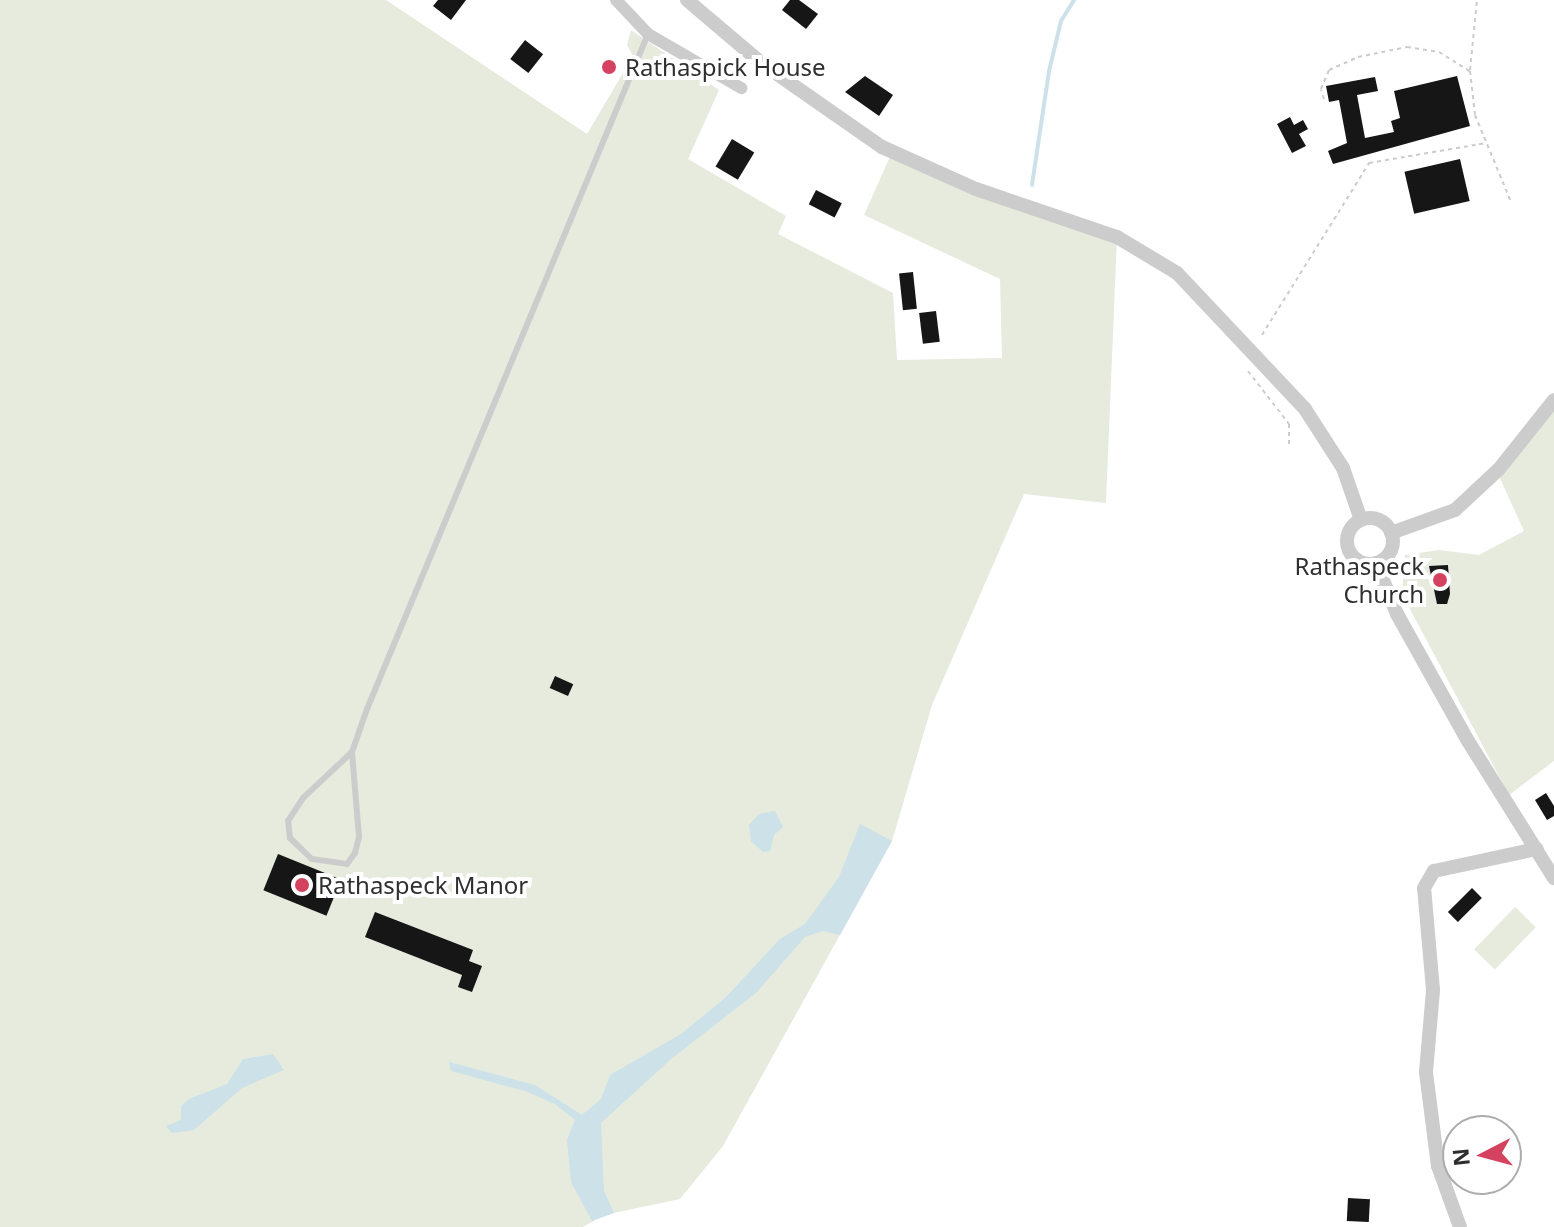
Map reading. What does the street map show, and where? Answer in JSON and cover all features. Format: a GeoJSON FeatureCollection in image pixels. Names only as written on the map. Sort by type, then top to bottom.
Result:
{"type":"FeatureCollection","features":[{"type":"Feature","properties":{"kind":"street"},"geometry":{"type":"LineString","coordinates":[[616,0],[648,34],[741,88]]}},
{"type":"Feature","properties":{"kind":"street"},"geometry":{"type":"LineString","coordinates":[[687,0],[770,69],[882,147],[976,189],[1117,237],[1177,273],[1305,409],[1343,468],[1361,520]]}},
{"type":"Feature","properties":{"kind":"street"},"geometry":{"type":"LineString","coordinates":[[1391,533],[1455,510],[1499,469],[1554,400]]}},
{"type":"Feature","properties":{"kind":"street"},"geometry":{"type":"LineString","coordinates":[[1375,519],[1391,533],[1391,548],[1376,563],[1361,562],[1349,552],[1350,530],[1361,520],[1375,519]]}},
{"type":"Feature","properties":{"kind":"street"},"geometry":{"type":"LineString","coordinates":[[1376,563],[1397,614],[1468,741],[1554,878]]}},
{"type":"Feature","properties":{"kind":"street"},"geometry":{"type":"LineString","coordinates":[[1460,1227],[1438,1166],[1426,1072],[1433,990],[1424,888],[1434,871],[1537,849]]}},
{"type":"Feature","properties":{"kind":"lane"},"geometry":{"type":"LineString","coordinates":[[352,752],[359,837],[355,853],[347,864],[312,859],[290,838],[288,821],[303,798],[352,752],[450,500],[648,34]]}},
{"type":"Feature","properties":{"kind":"path"},"geometry":{"type":"LineString","coordinates":[[1477,0],[1470,71],[1475,115],[1511,202]]}},
{"type":"Feature","properties":{"kind":"path"},"geometry":{"type":"LineString","coordinates":[[1324,99],[1321,89],[1329,70],[1358,57],[1407,47],[1439,52],[1470,71]]}},
{"type":"Feature","properties":{"kind":"path"},"geometry":{"type":"LineString","coordinates":[[1262,335],[1369,163],[1487,143]]}},
{"type":"Feature","properties":{"kind":"path"},"geometry":{"type":"LineString","coordinates":[[1240,360],[1289,424],[1289,445]]}},
{"type":"Feature","properties":{"kind":"shaded area"},"geometry":{"type":"Polygon","coordinates":[[[0,0],[386,0],[587,134],[633,56],[627,45],[631,30],[719,90],[688,159],[786,216],[778,234],[893,293],[897,360],[1002,358],[1000,279],[864,215],[892,152],[1117,237],[1106,503],[1024,494],[932,705],[892,841],[723,1146],[680,1199],[604,1215],[583,1227],[0,1227],[0,0]]]}},
{"type":"Feature","properties":{"kind":"shaded area"},"geometry":{"type":"Polygon","coordinates":[[[1554,407],[1554,761],[1509,795],[1402,594],[1405,555],[1439,550],[1479,555],[1524,531],[1498,474],[1554,407]]]}},
{"type":"Feature","properties":{"kind":"shaded area"},"geometry":{"type":"Polygon","coordinates":[[[1515,907],[1536,927],[1495,970],[1474,949],[1515,907]]]}},
{"type":"Feature","properties":{"kind":"water"},"geometry":{"type":"Polygon","coordinates":[[[775,811],[783,827],[774,835],[770,851],[763,852],[751,841],[749,825],[759,814],[775,811]]]}},
{"type":"Feature","properties":{"kind":"water"},"geometry":{"type":"Polygon","coordinates":[[[860,824],[892,841],[840,935],[823,931],[805,937],[757,992],[670,1060],[601,1123],[604,1191],[614,1213],[592,1221],[571,1182],[567,1140],[575,1120],[555,1104],[525,1091],[451,1071],[449,1062],[535,1085],[582,1115],[601,1099],[610,1075],[681,1034],[725,998],[780,939],[805,924],[839,877],[860,824]]]}},
{"type":"Feature","properties":{"kind":"water"},"geometry":{"type":"Polygon","coordinates":[[[273,1054],[284,1070],[242,1088],[194,1130],[172,1133],[166,1126],[181,1120],[181,1106],[189,1099],[227,1084],[243,1059],[273,1054]]]}},
{"type":"Feature","properties":{"kind":"building"},"geometry":{"type":"Polygon","coordinates":[[[438,0],[466,0],[451,20],[433,6],[438,0]]]}},
{"type":"Feature","properties":{"kind":"building"},"geometry":{"type":"Polygon","coordinates":[[[790,0],[799,0],[818,14],[806,29],[782,10],[790,0]]]}},
{"type":"Feature","properties":{"kind":"building"},"geometry":{"type":"Polygon","coordinates":[[[525,40],[543,54],[528,73],[510,59],[525,40]]]}},
{"type":"Feature","properties":{"kind":"building"},"geometry":{"type":"Polygon","coordinates":[[[865,76],[893,95],[879,116],[845,92],[865,76]]]}},
{"type":"Feature","properties":{"kind":"building"},"geometry":{"type":"Polygon","coordinates":[[[1457,76],[1470,126],[1333,164],[1328,151],[1347,143],[1339,100],[1329,102],[1326,86],[1375,77],[1378,91],[1357,95],[1365,138],[1394,132],[1391,121],[1400,118],[1394,91],[1457,76]]]}},
{"type":"Feature","properties":{"kind":"building"},"geometry":{"type":"Polygon","coordinates":[[[1290,117],[1294,125],[1303,120],[1308,129],[1299,134],[1306,146],[1292,153],[1277,124],[1290,117]]]}},
{"type":"Feature","properties":{"kind":"building"},"geometry":{"type":"Polygon","coordinates":[[[732,139],[754,152],[738,180],[716,166],[732,139]]]}},
{"type":"Feature","properties":{"kind":"building"},"geometry":{"type":"Polygon","coordinates":[[[1460,159],[1470,201],[1414,214],[1404,172],[1460,159]]]}},
{"type":"Feature","properties":{"kind":"building"},"geometry":{"type":"Polygon","coordinates":[[[816,190],[842,203],[835,217],[809,204],[816,190]]]}},
{"type":"Feature","properties":{"kind":"building"},"geometry":{"type":"Polygon","coordinates":[[[913,272],[917,309],[903,310],[899,273],[913,272]]]}},
{"type":"Feature","properties":{"kind":"building"},"geometry":{"type":"Polygon","coordinates":[[[936,311],[940,342],[923,344],[919,313],[936,311]]]}},
{"type":"Feature","properties":{"kind":"building","name":"Rathaspeck Church"},"geometry":{"type":"Polygon","coordinates":[[[1448,565],[1450,594],[1447,604],[1437,604],[1429,566],[1448,565]]]}},
{"type":"Feature","properties":{"kind":"building"},"geometry":{"type":"Polygon","coordinates":[[[555,676],[573,684],[568,696],[550,688],[555,676]]]}},
{"type":"Feature","properties":{"kind":"building"},"geometry":{"type":"Polygon","coordinates":[[[1546,793],[1554,806],[1554,816],[1547,820],[1535,800],[1546,793]]]}},
{"type":"Feature","properties":{"kind":"building","name":"Rathaspeck Manor"},"geometry":{"type":"Polygon","coordinates":[[[278,854],[341,879],[326,916],[263,890],[278,854]]]}},
{"type":"Feature","properties":{"kind":"building"},"geometry":{"type":"Polygon","coordinates":[[[1472,888],[1482,898],[1458,922],[1448,912],[1472,888]]]}},
{"type":"Feature","properties":{"kind":"building"},"geometry":{"type":"Polygon","coordinates":[[[375,912],[473,950],[469,961],[482,966],[472,992],[458,987],[462,975],[365,937],[375,912]]]}},
{"type":"Feature","properties":{"kind":"building"},"geometry":{"type":"Polygon","coordinates":[[[1348,1198],[1370,1199],[1369,1222],[1347,1221],[1348,1198]]]}},
{"type":"Feature","properties":{"kind":"waterway"},"geometry":{"type":"LineString","coordinates":[[1032,185],[1049,71],[1061,21],[1074,0]]}},
{"type":"Feature","properties":{"kind":"place","name":"Rathaspick House"},"geometry":{"type":"Point","coordinates":[609,67]}},
{"type":"Feature","properties":{"kind":"place","name":"Rathaspeck Church"},"geometry":{"type":"Point","coordinates":[1440,580]}},
{"type":"Feature","properties":{"kind":"place","name":"Rathaspeck Manor"},"geometry":{"type":"Point","coordinates":[302,885]}}]}
